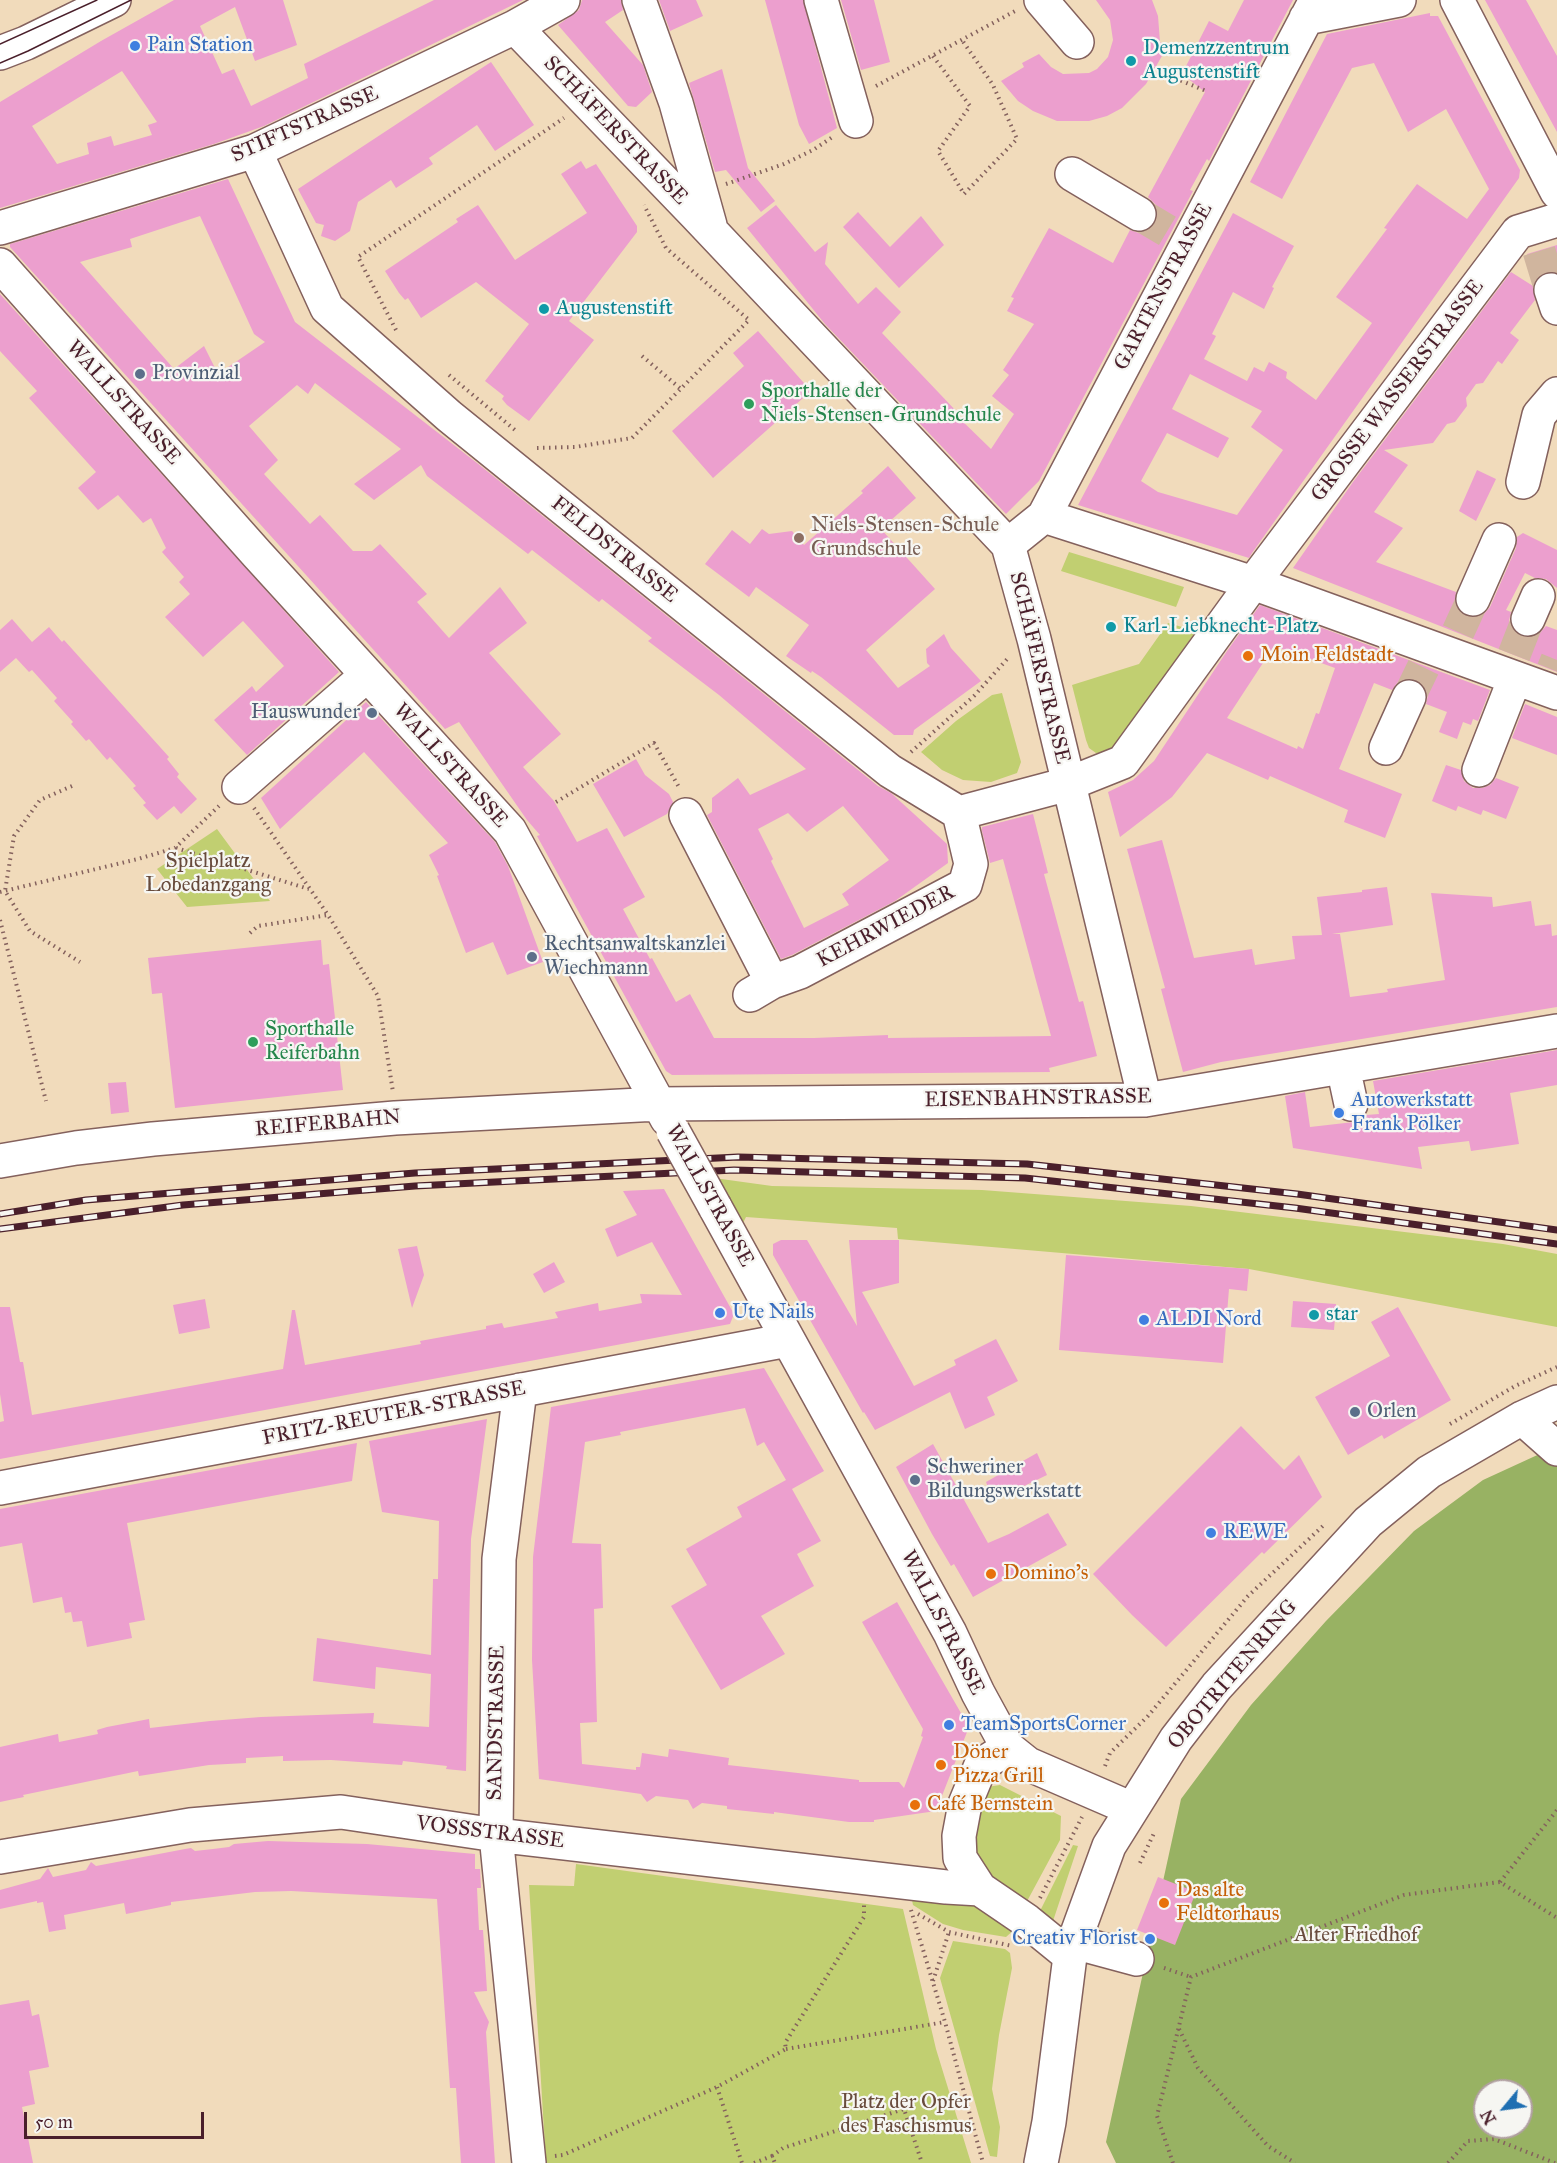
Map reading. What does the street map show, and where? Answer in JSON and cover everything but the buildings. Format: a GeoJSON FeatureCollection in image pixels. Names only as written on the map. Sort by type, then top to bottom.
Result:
{"type":"FeatureCollection","features":[{"type":"Feature","properties":{"kind":"street","name":"STIFTSTRASSE"},"geometry":{"type":"LineString","coordinates":[[0,228],[255,151],[515,27],[563,0]]}},
{"type":"Feature","properties":{"kind":"street","name":"SCHÄFERSTRASSE"},"geometry":{"type":"LineString","coordinates":[[639,0],[676,104],[714,236]]}},
{"type":"Feature","properties":{"kind":"street"},"geometry":{"type":"LineString","coordinates":[[821,0],[856,121]]}},
{"type":"Feature","properties":{"kind":"street","name":"GARTENSTRASSE"},"geometry":{"type":"LineString","coordinates":[[1008,545],[1044,516],[1179,238],[1311,9],[1399,0]]}},
{"type":"Feature","properties":{"kind":"street"},"geometry":{"type":"LineString","coordinates":[[1457,0],[1557,192]]}},
{"type":"Feature","properties":{"kind":"street"},"geometry":{"type":"LineString","coordinates":[[1034,2],[1077,42]]}},
{"type":"Feature","properties":{"kind":"street"},"geometry":{"type":"LineString","coordinates":[[0,53],[100,7]]}},
{"type":"Feature","properties":{"kind":"street"},"geometry":{"type":"LineString","coordinates":[[0,76],[100,7]]}},
{"type":"Feature","properties":{"kind":"street","name":"SCHÄFERSTRASSE"},"geometry":{"type":"LineString","coordinates":[[515,27],[1008,545],[1034,639],[1145,1100]]}},
{"type":"Feature","properties":{"kind":"street","name":"FELDSTRASSE"},"geometry":{"type":"LineString","coordinates":[[255,151],[327,308],[449,416],[890,771],[959,813]]}},
{"type":"Feature","properties":{"kind":"street"},"geometry":{"type":"LineString","coordinates":[[1072,174],[1139,214]]}},
{"type":"Feature","properties":{"kind":"street","name":"GROSSE WASSERSTRASSE"},"geometry":{"type":"LineString","coordinates":[[1253,583],[1518,232],[1543,233]]}},
{"type":"Feature","properties":{"kind":"street","name":"WALLSTRASSE"},"geometry":{"type":"LineString","coordinates":[[0,265],[367,675],[510,831],[950,1633],[978,1693],[1008,1748],[1028,1764],[1145,1817]]}},
{"type":"Feature","properties":{"kind":"street"},"geometry":{"type":"LineString","coordinates":[[1523,482],[1539,416],[1557,394]]}},
{"type":"Feature","properties":{"kind":"street"},"geometry":{"type":"LineString","coordinates":[[1044,516],[1253,583],[1441,650],[1532,677],[1479,770]]}},
{"type":"Feature","properties":{"kind":"street"},"geometry":{"type":"LineString","coordinates":[[1473,599],[1499,540]]}},
{"type":"Feature","properties":{"kind":"street"},"geometry":{"type":"LineString","coordinates":[[959,813],[1068,784],[1123,762],[1253,583]]}},
{"type":"Feature","properties":{"kind":"street"},"geometry":{"type":"LineString","coordinates":[[239,787],[367,675]]}},
{"type":"Feature","properties":{"kind":"street"},"geometry":{"type":"LineString","coordinates":[[1386,748],[1409,697]]}},
{"type":"Feature","properties":{"kind":"street","name":"KEHRWIEDER"},"geometry":{"type":"LineString","coordinates":[[683,801],[761,989],[800,972],[964,885],[971,864],[959,813]]}},
{"type":"Feature","properties":{"kind":"street","name":"EISENBAHNSTRASSE"},"geometry":{"type":"LineString","coordinates":[[666,1118],[1145,1100],[1557,1031]]}},
{"type":"Feature","properties":{"kind":"street"},"geometry":{"type":"LineString","coordinates":[[1344,1067],[1351,1104]]}},
{"type":"Feature","properties":{"kind":"street","name":"REIFERBAHN"},"geometry":{"type":"LineString","coordinates":[[0,1161],[76,1148],[395,1118],[666,1118]]}},
{"type":"Feature","properties":{"kind":"street","name":"FRITZ-REUTER-STRASSE"},"geometry":{"type":"LineString","coordinates":[[0,1488],[788,1340]]}},
{"type":"Feature","properties":{"kind":"street","name":"SANDSTRASSE"},"geometry":{"type":"LineString","coordinates":[[520,1390],[499,1559],[496,1835],[529,2161]]}},
{"type":"Feature","properties":{"kind":"street","name":"OBOTRITENRING"},"geometry":{"type":"LineString","coordinates":[[1041,2163],[1049,2122],[1072,1949],[1109,1846],[1145,1817],[1176,1739],[1217,1686],[1368,1522],[1429,1472],[1522,1418],[1557,1402]]}},
{"type":"Feature","properties":{"kind":"street"},"geometry":{"type":"LineString","coordinates":[[1522,1418],[1557,1449]]}},
{"type":"Feature","properties":{"kind":"street"},"geometry":{"type":"LineString","coordinates":[[1008,1748],[981,1765],[964,1804],[959,1836],[960,1858],[980,1889],[1023,1934],[1072,1949],[1137,1959]]}},
{"type":"Feature","properties":{"kind":"street","name":"VOSSSTRASSE"},"geometry":{"type":"LineString","coordinates":[[0,1857],[190,1825],[341,1812],[496,1835],[980,1889]]}},
{"type":"Feature","properties":{"kind":"path"},"geometry":{"type":"LineString","coordinates":[[895,76],[1034,2]]}},
{"type":"Feature","properties":{"kind":"path"},"geometry":{"type":"LineString","coordinates":[[933,56],[970,106],[938,152],[964,194],[1017,140],[993,85],[962,40]]}},
{"type":"Feature","properties":{"kind":"path"},"geometry":{"type":"LineString","coordinates":[[1153,69],[1206,91]]}},
{"type":"Feature","properties":{"kind":"path"},"geometry":{"type":"LineString","coordinates":[[401,338],[357,257],[586,102]]}},
{"type":"Feature","properties":{"kind":"path"},"geometry":{"type":"LineString","coordinates":[[700,193],[784,164],[813,150],[856,121]]}},
{"type":"Feature","properties":{"kind":"path"},"geometry":{"type":"LineString","coordinates":[[530,442],[538,450],[632,438],[750,320],[666,248]]}},
{"type":"Feature","properties":{"kind":"path"},"geometry":{"type":"LineString","coordinates":[[642,356],[681,389]]}},
{"type":"Feature","properties":{"kind":"path"},"geometry":{"type":"LineString","coordinates":[[444,371],[521,435]]}},
{"type":"Feature","properties":{"kind":"path"},"geometry":{"type":"LineString","coordinates":[[890,771],[974,696],[1023,642],[1034,639]]}},
{"type":"Feature","properties":{"kind":"path"},"geometry":{"type":"LineString","coordinates":[[556,802],[654,743],[683,801]]}},
{"type":"Feature","properties":{"kind":"path"},"geometry":{"type":"LineString","coordinates":[[72,786],[40,800],[14,836],[3,892],[30,931],[80,962]]}},
{"type":"Feature","properties":{"kind":"path"},"geometry":{"type":"LineString","coordinates":[[3,892],[175,848],[239,787],[328,915],[378,996],[393,1096]]}},
{"type":"Feature","properties":{"kind":"path"},"geometry":{"type":"LineString","coordinates":[[175,848],[310,889]]}},
{"type":"Feature","properties":{"kind":"path"},"geometry":{"type":"LineString","coordinates":[[250,933],[258,926],[328,915]]}},
{"type":"Feature","properties":{"kind":"path"},"geometry":{"type":"LineString","coordinates":[[0,921],[45,1101]]}},
{"type":"Feature","properties":{"kind":"path"},"geometry":{"type":"LineString","coordinates":[[1500,1882],[1557,1810]]}},
{"type":"Feature","properties":{"kind":"path"},"geometry":{"type":"LineString","coordinates":[[1140,1863],[1145,1817]]}},
{"type":"Feature","properties":{"kind":"path"},"geometry":{"type":"LineString","coordinates":[[911,1910],[949,1932],[1023,1934],[1081,1820]]}},
{"type":"Feature","properties":{"kind":"path"},"geometry":{"type":"LineString","coordinates":[[1173,2163],[1157,2116],[1191,1977],[1404,1895],[1500,1882],[1557,1918]]}},
{"type":"Feature","properties":{"kind":"path"},"geometry":{"type":"LineString","coordinates":[[786,2049],[785,2043],[864,1917],[865,1900]]}},
{"type":"Feature","properties":{"kind":"path"},"geometry":{"type":"LineString","coordinates":[[932,1982],[949,1932]]}},
{"type":"Feature","properties":{"kind":"path"},"geometry":{"type":"LineString","coordinates":[[918,1935],[945,2022],[983,2163]]}},
{"type":"Feature","properties":{"kind":"path"},"geometry":{"type":"LineString","coordinates":[[529,2161],[563,2155],[717,2087],[786,2049],[945,2022]]}},
{"type":"Feature","properties":{"kind":"path"},"geometry":{"type":"LineString","coordinates":[[1179,2028],[1198,2068],[1268,2146],[1295,2163]]}},
{"type":"Feature","properties":{"kind":"path"},"geometry":{"type":"LineString","coordinates":[[717,2087],[742,2163]]}},
{"type":"Feature","properties":{"kind":"path"},"geometry":{"type":"LineString","coordinates":[[754,2163],[772,2156],[783,2148],[904,2109],[922,2163]]}},
{"type":"Feature","properties":{"kind":"path"},"geometry":{"type":"LineString","coordinates":[[1448,2163],[1468,2141],[1494,2139],[1555,2163]]}},
{"type":"Feature","properties":{"kind":"path"},"geometry":{"type":"LineString","coordinates":[[772,2156],[775,2163]]}},
{"type":"Feature","properties":{"kind":"green space"},"geometry":{"type":"Polygon","coordinates":[[[1069,552],[1184,587],[1176,607],[1061,571],[1069,552]]]}},
{"type":"Feature","properties":{"kind":"green space"},"geometry":{"type":"Polygon","coordinates":[[[1168,623],[1196,631],[1114,749],[1105,753],[1096,753],[1089,748],[1086,740],[1072,685],[1139,664],[1168,623]]]}},
{"type":"Feature","properties":{"kind":"green space"},"geometry":{"type":"Polygon","coordinates":[[[1002,693],[1021,762],[1017,773],[991,782],[963,780],[942,770],[921,752],[956,721],[992,695],[1002,693]]]}},
{"type":"Feature","properties":{"kind":"green space","name":"Spielplatz Lobedanzgang"},"geometry":{"type":"Polygon","coordinates":[[[217,829],[270,901],[187,907],[157,869],[217,829]]]}},
{"type":"Feature","properties":{"kind":"green space"},"geometry":{"type":"Polygon","coordinates":[[[714,1178],[772,1186],[982,1190],[1191,1206],[1503,1244],[1557,1254],[1557,1327],[1249,1269],[898,1239],[897,1228],[746,1217],[734,1241],[714,1178]]]}},
{"type":"Feature","properties":{"kind":"green space","name":"Alter Friedhof"},"geometry":{"type":"Polygon","coordinates":[[[1557,1446],[1557,2163],[1116,2163],[1106,2142],[1181,1799],[1251,1705],[1326,1621],[1414,1531],[1483,1480],[1557,1446]]]}},
{"type":"Feature","properties":{"kind":"green space"},"geometry":{"type":"Polygon","coordinates":[[[1000,1785],[1061,1816],[1060,1840],[1025,1905],[971,1864],[981,1788],[1000,1785]]]}},
{"type":"Feature","properties":{"kind":"green space"},"geometry":{"type":"Polygon","coordinates":[[[1073,1845],[1078,1846],[1051,1927],[1038,1915],[1073,1845]]]}},
{"type":"Feature","properties":{"kind":"green space","name":"Platz der Opfer des Faschismus"},"geometry":{"type":"Polygon","coordinates":[[[576,1864],[903,1909],[936,2049],[971,2163],[546,2163],[529,1885],[574,1886],[576,1864]]]}},
{"type":"Feature","properties":{"kind":"green space"},"geometry":{"type":"Polygon","coordinates":[[[909,1886],[988,1909],[1015,1929],[1006,1937],[963,1930],[943,1924],[913,1905],[909,1886]]]}},
{"type":"Feature","properties":{"kind":"green space"},"geometry":{"type":"Polygon","coordinates":[[[953,1941],[1005,1949],[1010,1953],[1012,1968],[999,2035],[992,2089],[1000,2127],[997,2157],[990,2156],[940,1978],[953,1941]]]}},
{"type":"Feature","properties":{"kind":"tunnel"},"geometry":{"type":"LineString","coordinates":[[1139,214],[1171,233]]}},
{"type":"Feature","properties":{"kind":"tunnel"},"geometry":{"type":"LineString","coordinates":[[1539,251],[1551,290]]}},
{"type":"Feature","properties":{"kind":"tunnel"},"geometry":{"type":"LineString","coordinates":[[1458,632],[1473,599]]}},
{"type":"Feature","properties":{"kind":"tunnel"},"geometry":{"type":"LineString","coordinates":[[1514,655],[1528,619]]}},
{"type":"Feature","properties":{"kind":"tunnel"},"geometry":{"type":"LineString","coordinates":[[1553,670],[1557,660]]}},
{"type":"Feature","properties":{"kind":"tunnel"},"geometry":{"type":"LineString","coordinates":[[1409,697],[1425,664]]}},
{"type":"Feature","properties":{"kind":"tram line"},"geometry":{"type":"LineString","coordinates":[[0,44],[97,0]]}},
{"type":"Feature","properties":{"kind":"tram line"},"geometry":{"type":"LineString","coordinates":[[0,63],[131,0]]}},
{"type":"Feature","properties":{"kind":"railway"},"geometry":{"type":"LineString","coordinates":[[0,1214],[86,1200],[415,1173],[738,1157],[1027,1164],[1297,1194],[1557,1230]]}},
{"type":"Feature","properties":{"kind":"railway"},"geometry":{"type":"LineString","coordinates":[[0,1229],[183,1205],[415,1186],[734,1170],[1025,1178],[1295,1208],[1557,1244]]}},
{"type":"Feature","properties":{"kind":"place","name":"Pain Station"},"geometry":{"type":"Point","coordinates":[135,46]}},
{"type":"Feature","properties":{"kind":"place","name":"Demenzzentrum Augustenstift"},"geometry":{"type":"Point","coordinates":[1131,61]}},
{"type":"Feature","properties":{"kind":"place","name":"Augustenstift"},"geometry":{"type":"Point","coordinates":[544,309]}},
{"type":"Feature","properties":{"kind":"place","name":"Provinzial"},"geometry":{"type":"Point","coordinates":[140,374]}},
{"type":"Feature","properties":{"kind":"place","name":"Sporthalle der Niels-Stensen-Grundschule"},"geometry":{"type":"Point","coordinates":[749,404]}},
{"type":"Feature","properties":{"kind":"place","name":"Niels-Stensen-Schule Grundschule"},"geometry":{"type":"Point","coordinates":[799,538]}},
{"type":"Feature","properties":{"kind":"place","name":"Karl-Liebknecht-Platz"},"geometry":{"type":"Point","coordinates":[1111,627]}},
{"type":"Feature","properties":{"kind":"place","name":"Moin Feldstadt"},"geometry":{"type":"Point","coordinates":[1248,656]}},
{"type":"Feature","properties":{"kind":"place","name":"Hauswunder"},"geometry":{"type":"Point","coordinates":[372,713]}},
{"type":"Feature","properties":{"kind":"place","name":"Rechtsanwaltskanzlei Wiechmann"},"geometry":{"type":"Point","coordinates":[532,957]}},
{"type":"Feature","properties":{"kind":"place","name":"Sporthalle Reiferbahn"},"geometry":{"type":"Point","coordinates":[253,1042]}},
{"type":"Feature","properties":{"kind":"place","name":"Autowerkstatt Frank Pölker"},"geometry":{"type":"Point","coordinates":[1339,1113]}},
{"type":"Feature","properties":{"kind":"place","name":"Ute Nails"},"geometry":{"type":"Point","coordinates":[720,1313]}},
{"type":"Feature","properties":{"kind":"place","name":"star"},"geometry":{"type":"Point","coordinates":[1314,1315]}},
{"type":"Feature","properties":{"kind":"place","name":"ALDI Nord"},"geometry":{"type":"Point","coordinates":[1144,1320]}},
{"type":"Feature","properties":{"kind":"place","name":"Orlen"},"geometry":{"type":"Point","coordinates":[1355,1412]}},
{"type":"Feature","properties":{"kind":"place","name":"Schweriner Bildungswerkstatt"},"geometry":{"type":"Point","coordinates":[915,1480]}},
{"type":"Feature","properties":{"kind":"place","name":"REWE"},"geometry":{"type":"Point","coordinates":[1211,1533]}},
{"type":"Feature","properties":{"kind":"place","name":"Domino's"},"geometry":{"type":"Point","coordinates":[991,1574]}},
{"type":"Feature","properties":{"kind":"place","name":"TeamSportsCorner"},"geometry":{"type":"Point","coordinates":[949,1725]}},
{"type":"Feature","properties":{"kind":"place","name":"Döner Pizza Grill"},"geometry":{"type":"Point","coordinates":[941,1765]}},
{"type":"Feature","properties":{"kind":"place","name":"Café Bernstein"},"geometry":{"type":"Point","coordinates":[915,1805]}},
{"type":"Feature","properties":{"kind":"place","name":"Das alte Feldtorhaus"},"geometry":{"type":"Point","coordinates":[1164,1903]}},
{"type":"Feature","properties":{"kind":"place","name":"Creativ Florist"},"geometry":{"type":"Point","coordinates":[1150,1939]}}]}
